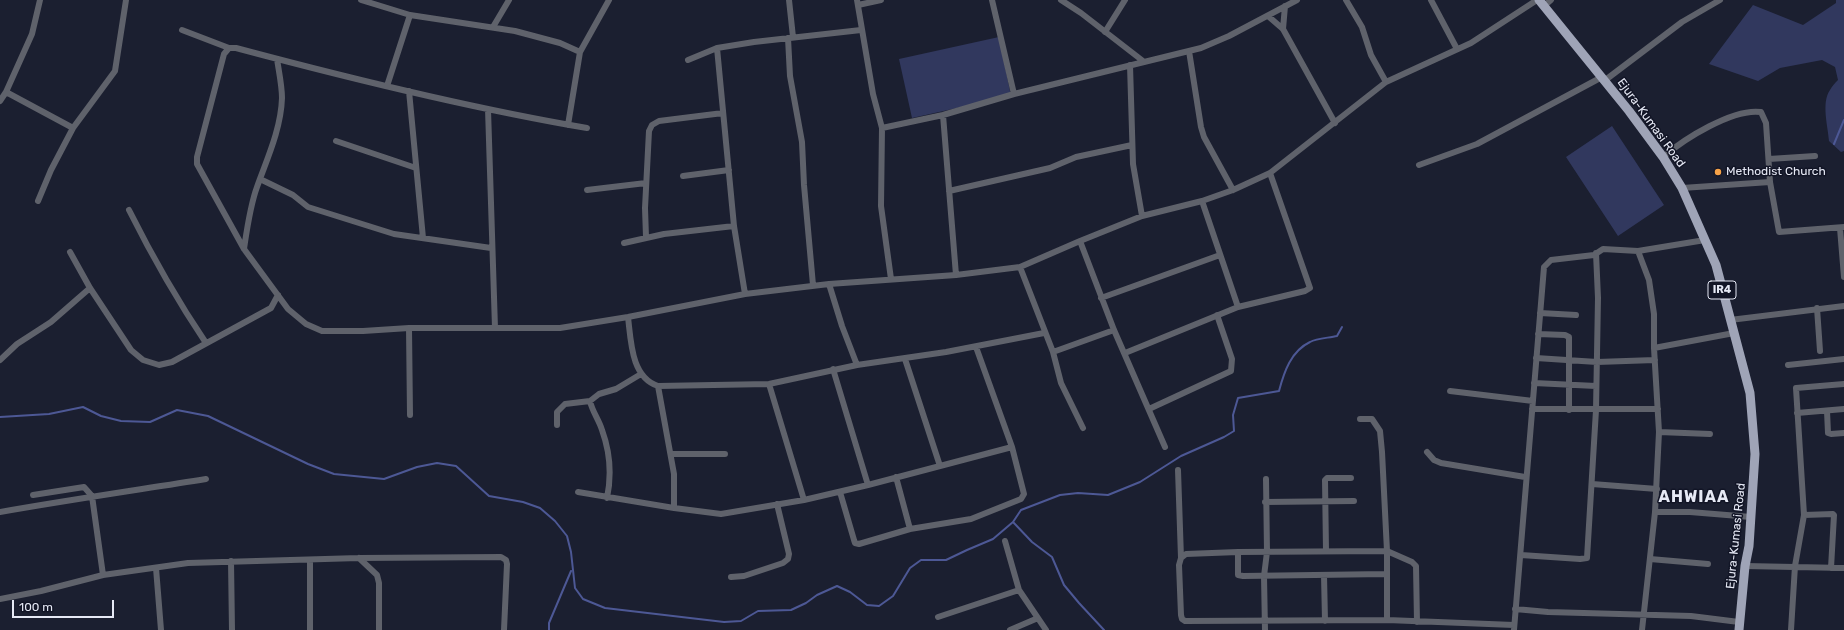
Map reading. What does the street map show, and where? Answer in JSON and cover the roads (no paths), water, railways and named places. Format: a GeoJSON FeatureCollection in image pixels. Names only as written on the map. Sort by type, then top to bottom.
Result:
{"type":"FeatureCollection","features":[{"type":"Feature","properties":{"kind":"main road","name":"Ejura-Kumasi Road"},"geometry":{"type":"LineString","coordinates":[[1543,2],[1663,157],[1682,188],[1716,265],[1750,393],[1756,454],[1749,546],[1745,566],[1739,626]]}},
{"type":"Feature","properties":{"kind":"street"},"geometry":{"type":"LineString","coordinates":[[0,101],[6,92],[32,34],[40,0]]}},
{"type":"Feature","properties":{"kind":"street"},"geometry":{"type":"LineString","coordinates":[[38,201],[51,170],[73,128],[115,71],[126,0]]}},
{"type":"Feature","properties":{"kind":"street"},"geometry":{"type":"LineString","coordinates":[[361,0],[410,15],[493,27],[538,37],[580,52]]}},
{"type":"Feature","properties":{"kind":"street"},"geometry":{"type":"LineString","coordinates":[[493,27],[509,0]]}},
{"type":"Feature","properties":{"kind":"street"},"geometry":{"type":"LineString","coordinates":[[568,125],[580,52],[610,0]]}},
{"type":"Feature","properties":{"kind":"street"},"geometry":{"type":"LineString","coordinates":[[789,0],[790,76],[802,142],[804,185],[813,285]]}},
{"type":"Feature","properties":{"kind":"street"},"geometry":{"type":"LineString","coordinates":[[881,0],[857,3],[873,94],[882,128],[881,206],[891,279]]}},
{"type":"Feature","properties":{"kind":"street"},"geometry":{"type":"LineString","coordinates":[[992,0],[1014,94]]}},
{"type":"Feature","properties":{"kind":"street"},"geometry":{"type":"LineString","coordinates":[[1061,0],[1143,61]]}},
{"type":"Feature","properties":{"kind":"street"},"geometry":{"type":"LineString","coordinates":[[1105,32],[1125,0]]}},
{"type":"Feature","properties":{"kind":"street"},"geometry":{"type":"LineString","coordinates":[[882,128],[943,114],[1143,61],[1189,51],[1218,42],[1297,0]]}},
{"type":"Feature","properties":{"kind":"street"},"geometry":{"type":"LineString","coordinates":[[1346,0],[1362,27],[1371,55],[1386,82]]}},
{"type":"Feature","properties":{"kind":"street"},"geometry":{"type":"LineString","coordinates":[[1432,0],[1458,49]]}},
{"type":"Feature","properties":{"kind":"street"},"geometry":{"type":"LineString","coordinates":[[1419,165],[1477,144],[1603,79],[1682,22],[1720,0]]}},
{"type":"Feature","properties":{"kind":"street"},"geometry":{"type":"LineString","coordinates":[[229,48],[224,54],[197,157],[197,164],[244,250],[288,309],[306,324],[322,331],[363,331],[409,328],[560,328],[628,317],[745,294],[813,285],[956,275],[1020,268],[1080,241],[1142,216],[1202,201],[1232,190],[1270,173],[1386,82],[1458,49],[1543,2]]}},
{"type":"Feature","properties":{"kind":"street"},"geometry":{"type":"LineString","coordinates":[[1283,29],[1285,6]]}},
{"type":"Feature","properties":{"kind":"street"},"geometry":{"type":"LineString","coordinates":[[386,86],[410,15]]}},
{"type":"Feature","properties":{"kind":"street"},"geometry":{"type":"LineString","coordinates":[[1268,16],[1283,29],[1335,123]]}},
{"type":"Feature","properties":{"kind":"street"},"geometry":{"type":"LineString","coordinates":[[182,30],[229,48],[236,48],[386,86],[488,109],[587,128]]}},
{"type":"Feature","properties":{"kind":"street"},"geometry":{"type":"LineString","coordinates":[[688,60],[718,48],[790,37],[861,30]]}},
{"type":"Feature","properties":{"kind":"street"},"geometry":{"type":"LineString","coordinates":[[718,48],[734,226],[745,294]]}},
{"type":"Feature","properties":{"kind":"street"},"geometry":{"type":"LineString","coordinates":[[1189,51],[1201,127],[1204,137],[1232,190]]}},
{"type":"Feature","properties":{"kind":"street"},"geometry":{"type":"LineString","coordinates":[[244,250],[247,228],[260,179],[270,154],[280,118],[282,98],[277,59]]}},
{"type":"Feature","properties":{"kind":"street"},"geometry":{"type":"LineString","coordinates":[[1130,65],[1132,164],[1142,216]]}},
{"type":"Feature","properties":{"kind":"street"},"geometry":{"type":"LineString","coordinates":[[408,91],[423,238]]}},
{"type":"Feature","properties":{"kind":"street"},"geometry":{"type":"LineString","coordinates":[[6,92],[73,128]]}},
{"type":"Feature","properties":{"kind":"street"},"geometry":{"type":"LineString","coordinates":[[488,109],[495,328]]}},
{"type":"Feature","properties":{"kind":"street"},"geometry":{"type":"LineString","coordinates":[[1663,157],[1677,145],[1693,135],[1733,116],[1751,110],[1762,112],[1765,118],[1770,182],[1778,228],[1780,232],[1842,227],[1844,276]]}},
{"type":"Feature","properties":{"kind":"street"},"geometry":{"type":"LineString","coordinates":[[646,237],[646,182],[649,132],[652,125],[659,121],[723,113]]}},
{"type":"Feature","properties":{"kind":"street"},"geometry":{"type":"LineString","coordinates":[[943,114],[956,275]]}},
{"type":"Feature","properties":{"kind":"street"},"geometry":{"type":"LineString","coordinates":[[336,141],[416,168]]}},
{"type":"Feature","properties":{"kind":"street"},"geometry":{"type":"LineString","coordinates":[[949,191],[1050,168],[1076,157],[1132,145]]}},
{"type":"Feature","properties":{"kind":"street"},"geometry":{"type":"LineString","coordinates":[[1769,160],[1815,156]]}},
{"type":"Feature","properties":{"kind":"street"},"geometry":{"type":"LineString","coordinates":[[683,176],[729,170]]}},
{"type":"Feature","properties":{"kind":"street"},"geometry":{"type":"LineString","coordinates":[[1125,353],[1238,307],[1305,291],[1310,288],[1270,173]]}},
{"type":"Feature","properties":{"kind":"street"},"geometry":{"type":"LineString","coordinates":[[260,179],[293,195],[308,206],[394,234],[492,248]]}},
{"type":"Feature","properties":{"kind":"street"},"geometry":{"type":"LineString","coordinates":[[587,190],[646,182]]}},
{"type":"Feature","properties":{"kind":"street"},"geometry":{"type":"LineString","coordinates":[[1682,188],[1770,182]]}},
{"type":"Feature","properties":{"kind":"street"},"geometry":{"type":"LineString","coordinates":[[1202,201],[1238,307]]}},
{"type":"Feature","properties":{"kind":"street"},"geometry":{"type":"LineString","coordinates":[[129,210],[152,256],[182,308],[206,343]]}},
{"type":"Feature","properties":{"kind":"street"},"geometry":{"type":"LineString","coordinates":[[624,243],[646,237],[677,232],[734,226]]}},
{"type":"Feature","properties":{"kind":"street"},"geometry":{"type":"LineString","coordinates":[[1178,470],[1181,558],[1179,565],[1182,619],[1185,622],[1264,620],[1387,620],[1514,628],[1521,555],[1525,477],[1544,267],[1551,260],[1594,255],[1603,249],[1638,250],[1705,240]]}},
{"type":"Feature","properties":{"kind":"street"},"geometry":{"type":"LineString","coordinates":[[1080,241],[1114,330],[1165,447]]}},
{"type":"Feature","properties":{"kind":"street"},"geometry":{"type":"LineString","coordinates":[[1638,250],[1649,280],[1654,314],[1654,348],[1659,432],[1657,489],[1642,630]]}},
{"type":"Feature","properties":{"kind":"street"},"geometry":{"type":"LineString","coordinates":[[70,252],[90,288],[131,350],[143,360],[159,365],[172,362],[271,308],[278,295]]}},
{"type":"Feature","properties":{"kind":"street"},"geometry":{"type":"LineString","coordinates":[[1521,555],[1580,559],[1587,558],[1596,410],[1596,253]]}},
{"type":"Feature","properties":{"kind":"street"},"geometry":{"type":"LineString","coordinates":[[1101,298],[1220,255]]}},
{"type":"Feature","properties":{"kind":"street"},"geometry":{"type":"LineString","coordinates":[[1020,268],[1044,333],[1053,352],[1061,383],[1083,428]]}},
{"type":"Feature","properties":{"kind":"street"},"geometry":{"type":"LineString","coordinates":[[829,284],[842,326],[857,365]]}},
{"type":"Feature","properties":{"kind":"street"},"geometry":{"type":"LineString","coordinates":[[0,360],[17,344],[51,322],[90,288]]}},
{"type":"Feature","properties":{"kind":"street"},"geometry":{"type":"LineString","coordinates":[[1730,320],[1817,308],[1844,306]]}},
{"type":"Feature","properties":{"kind":"street"},"geometry":{"type":"LineString","coordinates":[[1817,308],[1820,351]]}},
{"type":"Feature","properties":{"kind":"street"},"geometry":{"type":"LineString","coordinates":[[1540,313],[1576,315]]}},
{"type":"Feature","properties":{"kind":"street"},"geometry":{"type":"LineString","coordinates":[[1149,409],[1232,371],[1232,359],[1217,315]]}},
{"type":"Feature","properties":{"kind":"street"},"geometry":{"type":"LineString","coordinates":[[628,317],[636,362],[641,374],[650,383],[658,386],[769,384],[857,365],[905,359],[976,347],[1044,333]]}},
{"type":"Feature","properties":{"kind":"street"},"geometry":{"type":"LineString","coordinates":[[409,328],[410,416]]}},
{"type":"Feature","properties":{"kind":"street"},"geometry":{"type":"LineString","coordinates":[[1053,352],[1114,330]]}},
{"type":"Feature","properties":{"kind":"street"},"geometry":{"type":"LineString","coordinates":[[1654,348],[1734,333]]}},
{"type":"Feature","properties":{"kind":"street"},"geometry":{"type":"LineString","coordinates":[[1538,334],[1567,336],[1569,339],[1570,360],[1568,410]]}},
{"type":"Feature","properties":{"kind":"street"},"geometry":{"type":"LineString","coordinates":[[840,492],[855,543],[859,544],[910,529],[972,518],[1021,499],[1024,494],[1012,447],[976,347]]}},
{"type":"Feature","properties":{"kind":"street"},"geometry":{"type":"LineString","coordinates":[[1536,358],[1597,362],[1655,360]]}},
{"type":"Feature","properties":{"kind":"street"},"geometry":{"type":"LineString","coordinates":[[905,359],[940,466]]}},
{"type":"Feature","properties":{"kind":"street"},"geometry":{"type":"LineString","coordinates":[[1788,365],[1844,359]]}},
{"type":"Feature","properties":{"kind":"street"},"geometry":{"type":"LineString","coordinates":[[833,370],[868,485]]}},
{"type":"Feature","properties":{"kind":"street"},"geometry":{"type":"LineString","coordinates":[[557,425],[557,412],[565,404],[590,401],[599,394],[616,389],[641,374]]}},
{"type":"Feature","properties":{"kind":"street"},"geometry":{"type":"LineString","coordinates":[[1534,383],[1596,386]]}},
{"type":"Feature","properties":{"kind":"street"},"geometry":{"type":"LineString","coordinates":[[769,384],[804,500]]}},
{"type":"Feature","properties":{"kind":"street"},"geometry":{"type":"LineString","coordinates":[[1791,630],[1795,566],[1804,515],[1796,388],[1844,384]]}},
{"type":"Feature","properties":{"kind":"street"},"geometry":{"type":"LineString","coordinates":[[658,386],[674,474],[674,508]]}},
{"type":"Feature","properties":{"kind":"street"},"geometry":{"type":"LineString","coordinates":[[1450,391],[1533,401]]}},
{"type":"Feature","properties":{"kind":"street"},"geometry":{"type":"LineString","coordinates":[[590,401],[602,429],[610,460],[610,485],[607,498]]}},
{"type":"Feature","properties":{"kind":"street"},"geometry":{"type":"LineString","coordinates":[[1532,409],[1658,409]]}},
{"type":"Feature","properties":{"kind":"street"},"geometry":{"type":"LineString","coordinates":[[1797,413],[1844,409]]}},
{"type":"Feature","properties":{"kind":"street"},"geometry":{"type":"LineString","coordinates":[[1827,411],[1828,433],[1844,433]]}},
{"type":"Feature","properties":{"kind":"street"},"geometry":{"type":"LineString","coordinates":[[1360,419],[1372,419],[1380,431],[1387,551],[1387,620]]}},
{"type":"Feature","properties":{"kind":"street"},"geometry":{"type":"LineString","coordinates":[[1659,432],[1710,434]]}},
{"type":"Feature","properties":{"kind":"street"},"geometry":{"type":"LineString","coordinates":[[578,492],[607,498],[722,514],[804,500],[840,492],[1012,447]]}},
{"type":"Feature","properties":{"kind":"street"},"geometry":{"type":"LineString","coordinates":[[1427,452],[1434,460],[1440,462],[1525,477]]}},
{"type":"Feature","properties":{"kind":"street"},"geometry":{"type":"LineString","coordinates":[[671,454],[725,454]]}},
{"type":"Feature","properties":{"kind":"street"},"geometry":{"type":"LineString","coordinates":[[896,477],[910,529]]}},
{"type":"Feature","properties":{"kind":"street"},"geometry":{"type":"LineString","coordinates":[[1326,551],[1324,501],[1325,479],[1351,478]]}},
{"type":"Feature","properties":{"kind":"street"},"geometry":{"type":"LineString","coordinates":[[0,512],[92,496],[136,491],[206,479]]}},
{"type":"Feature","properties":{"kind":"street"},"geometry":{"type":"LineString","coordinates":[[1265,630],[1264,576],[1267,552],[1265,502],[1266,479]]}},
{"type":"Feature","properties":{"kind":"street"},"geometry":{"type":"LineString","coordinates":[[1592,484],[1657,489]]}},
{"type":"Feature","properties":{"kind":"street"},"geometry":{"type":"LineString","coordinates":[[33,495],[84,487],[92,496],[104,576]]}},
{"type":"Feature","properties":{"kind":"street"},"geometry":{"type":"LineString","coordinates":[[1265,502],[1354,500]]}},
{"type":"Feature","properties":{"kind":"street"},"geometry":{"type":"LineString","coordinates":[[731,577],[744,576],[777,566],[788,559],[789,554],[777,504]]}},
{"type":"Feature","properties":{"kind":"street"},"geometry":{"type":"LineString","coordinates":[[1655,512],[1690,512],[1751,518]]}},
{"type":"Feature","properties":{"kind":"street"},"geometry":{"type":"LineString","coordinates":[[1804,515],[1834,515],[1831,568]]}},
{"type":"Feature","properties":{"kind":"street"},"geometry":{"type":"LineString","coordinates":[[1006,541],[1019,590],[1046,630]]}},
{"type":"Feature","properties":{"kind":"street"},"geometry":{"type":"LineString","coordinates":[[1181,558],[1186,554],[1238,552],[1387,551],[1412,562],[1416,566],[1417,622]]}},
{"type":"Feature","properties":{"kind":"street"},"geometry":{"type":"LineString","coordinates":[[1238,552],[1238,575],[1386,574]]}},
{"type":"Feature","properties":{"kind":"street"},"geometry":{"type":"LineString","coordinates":[[0,599],[104,576],[188,563],[231,561],[310,561],[359,558],[501,557],[506,560],[504,630]]}},
{"type":"Feature","properties":{"kind":"street"},"geometry":{"type":"LineString","coordinates":[[359,558],[377,575],[379,583],[379,630]]}},
{"type":"Feature","properties":{"kind":"street"},"geometry":{"type":"LineString","coordinates":[[1650,559],[1708,564]]}},
{"type":"Feature","properties":{"kind":"street"},"geometry":{"type":"LineString","coordinates":[[231,561],[232,630]]}},
{"type":"Feature","properties":{"kind":"street"},"geometry":{"type":"LineString","coordinates":[[310,561],[310,630]]}},
{"type":"Feature","properties":{"kind":"street"},"geometry":{"type":"LineString","coordinates":[[1745,566],[1844,568]]}},
{"type":"Feature","properties":{"kind":"street"},"geometry":{"type":"LineString","coordinates":[[156,568],[161,630]]}},
{"type":"Feature","properties":{"kind":"street"},"geometry":{"type":"LineString","coordinates":[[1324,575],[1325,621]]}},
{"type":"Feature","properties":{"kind":"street"},"geometry":{"type":"LineString","coordinates":[[938,617],[1019,590]]}},
{"type":"Feature","properties":{"kind":"street"},"geometry":{"type":"LineString","coordinates":[[1515,609],[1548,612],[1691,616],[1739,626]]}},
{"type":"Feature","properties":{"kind":"street"},"geometry":{"type":"LineString","coordinates":[[1010,630],[1038,618]]}},
{"type":"Feature","properties":{"kind":"waterway"},"geometry":{"type":"LineString","coordinates":[[1834,144],[1844,120]]}},
{"type":"Feature","properties":{"kind":"waterway"},"geometry":{"type":"LineString","coordinates":[[0,417],[49,414],[83,407],[101,416],[121,421],[150,422],[177,410],[208,416],[308,464],[334,474],[384,479],[417,467],[437,463],[456,466],[489,496],[523,502],[540,508],[555,521],[567,536],[571,552],[575,588],[583,599],[605,608],[724,622],[741,621],[758,611],[791,610],[806,603],[817,595],[837,586],[850,592],[867,605],[879,606],[893,596],[910,568],[921,560],[946,560],[993,539],[1013,522],[1021,510],[1060,495],[1078,493],[1108,495],[1140,482],[1181,456],[1234,431],[1233,415],[1238,398],[1279,391],[1283,377],[1293,356],[1303,346],[1313,341],[1337,336],[1342,327]]}},
{"type":"Feature","properties":{"kind":"waterway"},"geometry":{"type":"LineString","coordinates":[[1013,522],[1032,542],[1052,557],[1064,585],[1104,630]]}},
{"type":"Feature","properties":{"kind":"waterway"},"geometry":{"type":"LineString","coordinates":[[549,630],[549,623],[571,571]]}},
{"type":"Feature","properties":{"kind":"place","name":"Methodist Church"},"geometry":{"type":"Point","coordinates":[1718,172]}},
{"type":"Feature","properties":{"kind":"district","name":"AHWIAA"},"geometry":{"type":"Point","coordinates":[1694,497]}}]}
